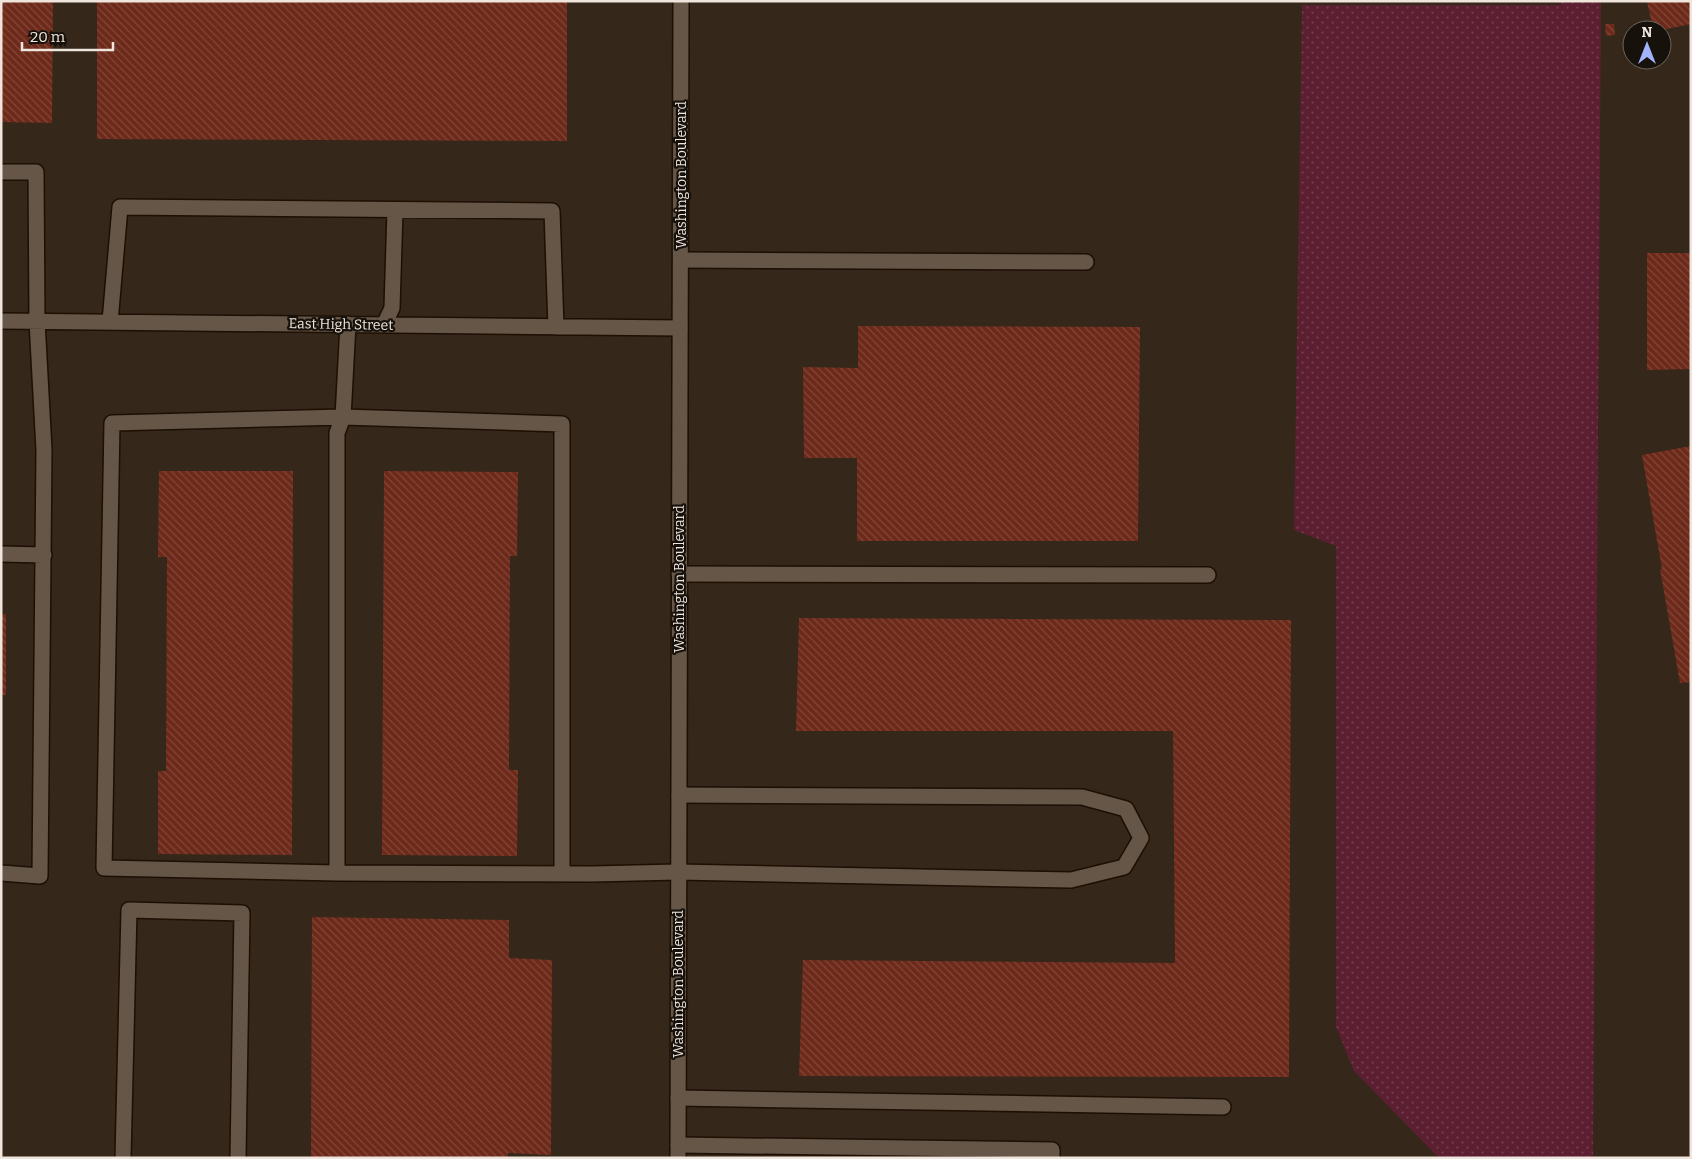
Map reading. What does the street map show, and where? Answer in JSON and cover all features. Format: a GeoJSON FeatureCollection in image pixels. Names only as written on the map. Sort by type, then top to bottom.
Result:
{"type":"FeatureCollection","features":[{"type":"Feature","properties":{"kind":"street","name":"Washington Boulevard"},"geometry":{"type":"LineString","coordinates":[[678,1152],[681,1]]}},
{"type":"Feature","properties":{"kind":"street"},"geometry":{"type":"LineString","coordinates":[[1,172],[36,172],[37,321],[44,450],[40,876],[1,873]]}},
{"type":"Feature","properties":{"kind":"street"},"geometry":{"type":"LineString","coordinates":[[110,322],[120,207],[552,211],[556,327]]}},
{"type":"Feature","properties":{"kind":"street"},"geometry":{"type":"LineString","coordinates":[[384,325],[392,308],[394,210]]}},
{"type":"Feature","properties":{"kind":"street"},"geometry":{"type":"LineString","coordinates":[[681,260],[1086,262]]}},
{"type":"Feature","properties":{"kind":"street","name":"East High Street"},"geometry":{"type":"LineString","coordinates":[[1,321],[680,328]]}},
{"type":"Feature","properties":{"kind":"street"},"geometry":{"type":"LineString","coordinates":[[337,873],[337,433],[343,417],[348,324]]}},
{"type":"Feature","properties":{"kind":"street"},"geometry":{"type":"LineString","coordinates":[[562,874],[562,424],[343,417],[112,423],[104,868],[337,873],[562,874],[678,872],[1072,880],[1124,866],[1141,838],[1126,809],[1082,797],[679,795]]}},
{"type":"Feature","properties":{"kind":"street"},"geometry":{"type":"LineString","coordinates":[[1,554],[44,555]]}},
{"type":"Feature","properties":{"kind":"street"},"geometry":{"type":"LineString","coordinates":[[679,574],[1208,575]]}},
{"type":"Feature","properties":{"kind":"street"},"geometry":{"type":"LineString","coordinates":[[124,1158],[129,910],[242,913],[238,1158]]}},
{"type":"Feature","properties":{"kind":"street"},"geometry":{"type":"LineString","coordinates":[[678,1098],[1223,1106]]}},
{"type":"Feature","properties":{"kind":"street"},"geometry":{"type":"LineString","coordinates":[[678,1152],[1052,1150],[1052,1158]]}},
{"type":"Feature","properties":{"kind":"shaded area"},"geometry":{"type":"Polygon","coordinates":[[[1561,1],[1601,1],[1593,1158],[1439,1158],[1354,1071],[1336,1027],[1336,546],[1294,530],[1302,5],[1561,5],[1561,1]]]}},
{"type":"Feature","properties":{"kind":"building"},"geometry":{"type":"Polygon","coordinates":[[[1,1],[53,1],[52,123],[1,122],[1,1]]]}},
{"type":"Feature","properties":{"kind":"building"},"geometry":{"type":"Polygon","coordinates":[[[97,1],[567,1],[567,141],[97,139],[97,1]]]}},
{"type":"Feature","properties":{"kind":"building"},"geometry":{"type":"Polygon","coordinates":[[[1647,1],[1691,1],[1691,24],[1672,28],[1672,20],[1651,20],[1647,1]]]}},
{"type":"Feature","properties":{"kind":"building"},"geometry":{"type":"Polygon","coordinates":[[[1605,24],[1614,24],[1615,35],[1606,36],[1605,24]]]}},
{"type":"Feature","properties":{"kind":"building"},"geometry":{"type":"Polygon","coordinates":[[[1647,253],[1691,253],[1691,369],[1647,370],[1647,253]]]}},
{"type":"Feature","properties":{"kind":"building"},"geometry":{"type":"Polygon","coordinates":[[[858,326],[1140,327],[1138,541],[857,541],[857,458],[804,458],[803,367],[858,368],[858,326]]]}},
{"type":"Feature","properties":{"kind":"building"},"geometry":{"type":"Polygon","coordinates":[[[1691,446],[1691,682],[1680,683],[1642,455],[1691,446]]]}},
{"type":"Feature","properties":{"kind":"building"},"geometry":{"type":"Polygon","coordinates":[[[159,471],[293,471],[292,855],[158,854],[158,771],[166,771],[167,557],[158,557],[159,471]]]}},
{"type":"Feature","properties":{"kind":"building"},"geometry":{"type":"Polygon","coordinates":[[[384,471],[518,472],[517,556],[510,556],[509,770],[518,770],[517,856],[382,855],[384,471]]]}},
{"type":"Feature","properties":{"kind":"building"},"geometry":{"type":"Polygon","coordinates":[[[1,614],[6,614],[6,695],[1,695],[1,614]]]}},
{"type":"Feature","properties":{"kind":"building"},"geometry":{"type":"Polygon","coordinates":[[[799,618],[1291,620],[1289,1077],[799,1076],[803,960],[1175,963],[1173,731],[796,731],[799,618]]]}},
{"type":"Feature","properties":{"kind":"building"},"geometry":{"type":"Polygon","coordinates":[[[312,917],[509,920],[509,958],[552,960],[551,1155],[508,1153],[508,1158],[311,1158],[312,917]]]}}]}
